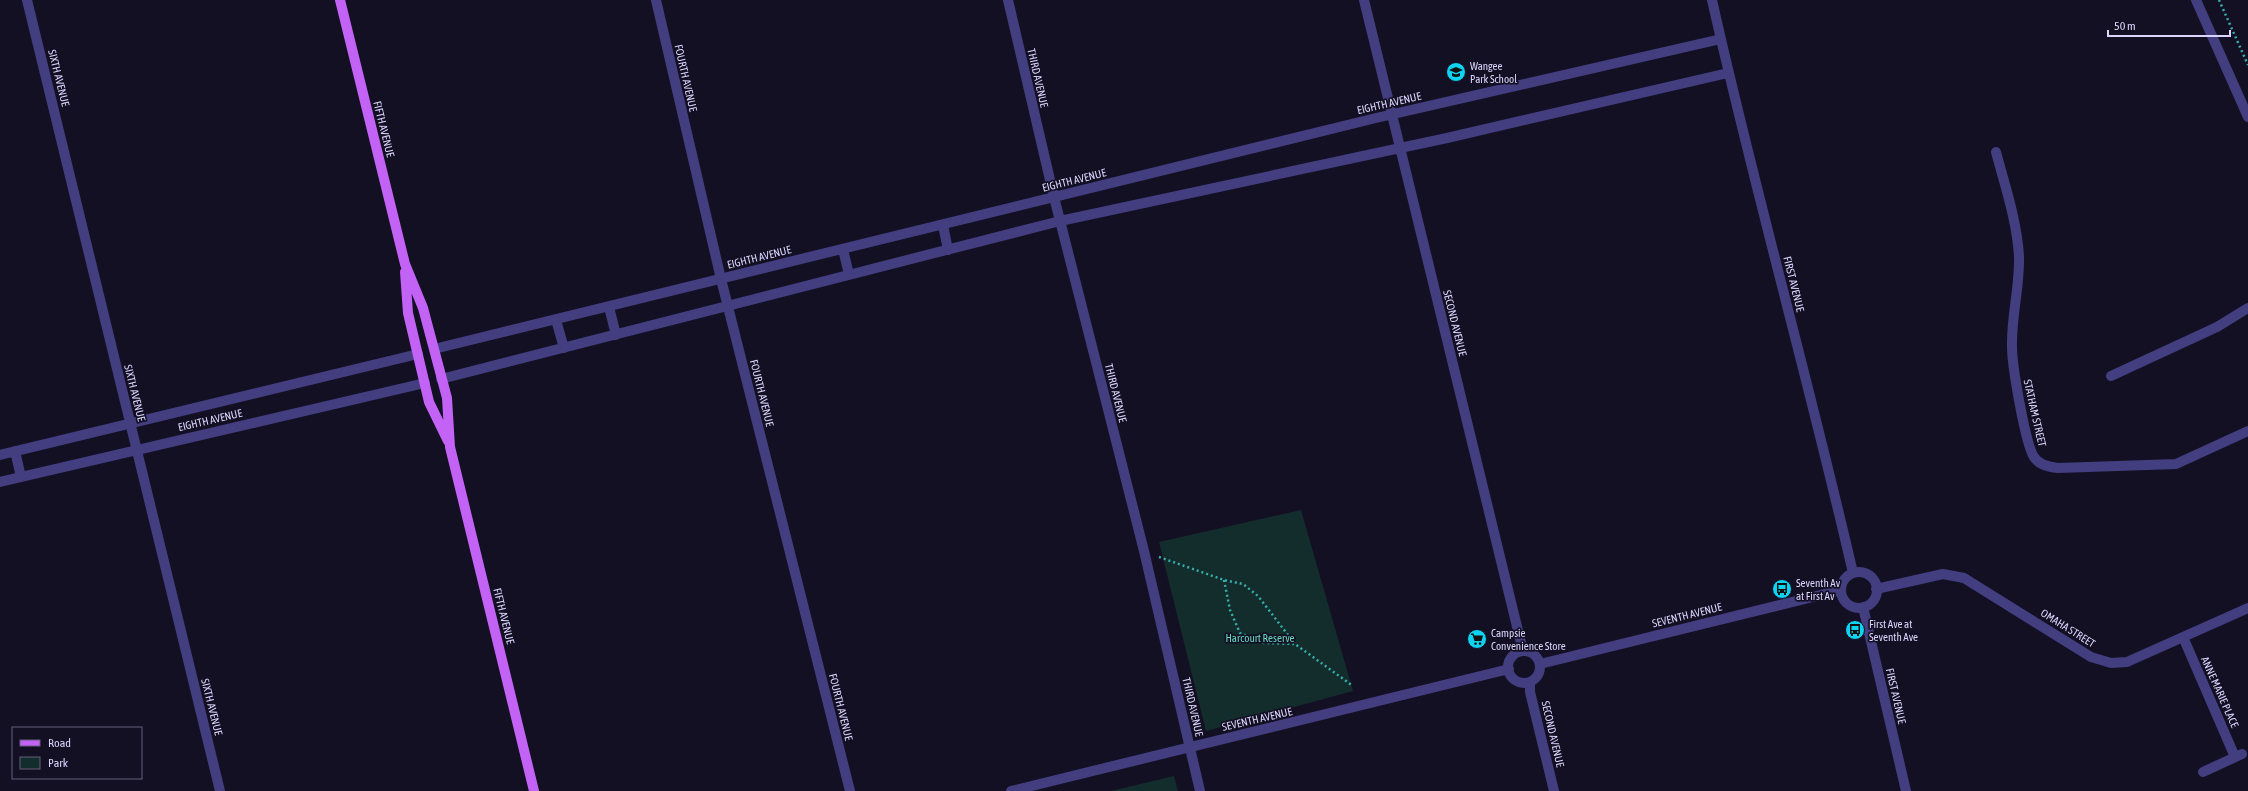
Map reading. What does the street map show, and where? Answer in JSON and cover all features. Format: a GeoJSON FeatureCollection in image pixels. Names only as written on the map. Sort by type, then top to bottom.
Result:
{"type":"FeatureCollection","features":[{"type":"Feature","properties":{"kind":"main road","name":"FIFTH AVENUE"},"geometry":{"type":"LineString","coordinates":[[340,0],[405,264],[423,308],[447,398],[450,446],[534,791]]}},
{"type":"Feature","properties":{"kind":"main road","name":"FIFTH AVENUE"},"geometry":{"type":"LineString","coordinates":[[405,264],[408,312],[429,402],[450,446]]}},
{"type":"Feature","properties":{"kind":"street","name":"SIXTH AVENUE"},"geometry":{"type":"LineString","coordinates":[[28,0],[220,791]]}},
{"type":"Feature","properties":{"kind":"street","name":"FOURTH AVENUE"},"geometry":{"type":"LineString","coordinates":[[656,0],[720,279],[850,791]]}},
{"type":"Feature","properties":{"kind":"street","name":"THIRD AVENUE"},"geometry":{"type":"LineString","coordinates":[[1008,0],[1054,197],[1144,552],[1200,791]]}},
{"type":"Feature","properties":{"kind":"street","name":"SECOND AVENUE"},"geometry":{"type":"LineString","coordinates":[[1364,0],[1523,651]]}},
{"type":"Feature","properties":{"kind":"street","name":"FIRST AVENUE"},"geometry":{"type":"LineString","coordinates":[[1712,0],[1728,72],[1824,449],[1853,573]]}},
{"type":"Feature","properties":{"kind":"street"},"geometry":{"type":"LineString","coordinates":[[2196,0],[2248,117]]}},
{"type":"Feature","properties":{"kind":"street","name":"EIGHTH AVENUE"},"geometry":{"type":"LineString","coordinates":[[434,349],[1391,114],[1721,39]]}},
{"type":"Feature","properties":{"kind":"street"},"geometry":{"type":"LineString","coordinates":[[441,379],[1060,221],[1399,148],[1728,72]]}},
{"type":"Feature","properties":{"kind":"street","name":"STATHAM STREET"},"geometry":{"type":"LineString","coordinates":[[1996,152],[2014,223],[2019,256],[2012,362],[2030,447],[2037,461],[2046,466],[2058,468],[2176,464],[2248,431]]}},
{"type":"Feature","properties":{"kind":"street"},"geometry":{"type":"LineString","coordinates":[[942,225],[948,250]]}},
{"type":"Feature","properties":{"kind":"street"},"geometry":{"type":"LineString","coordinates":[[843,249],[848,275]]}},
{"type":"Feature","properties":{"kind":"street"},"geometry":{"type":"LineString","coordinates":[[609,307],[616,335]]}},
{"type":"Feature","properties":{"kind":"street"},"geometry":{"type":"LineString","coordinates":[[2111,376],[2217,327],[2248,308]]}},
{"type":"Feature","properties":{"kind":"street"},"geometry":{"type":"LineString","coordinates":[[556,320],[564,348]]}},
{"type":"Feature","properties":{"kind":"street","name":"EIGHTH AVENUE"},"geometry":{"type":"LineString","coordinates":[[0,455],[418,354]]}},
{"type":"Feature","properties":{"kind":"street","name":"EIGHTH AVENUE"},"geometry":{"type":"LineString","coordinates":[[0,482],[136,448],[425,383]]}},
{"type":"Feature","properties":{"kind":"street"},"geometry":{"type":"LineString","coordinates":[[15,451],[21,477]]}},
{"type":"Feature","properties":{"kind":"street"},"geometry":{"type":"LineString","coordinates":[[1853,573],[1864,573],[1873,579],[1876,590],[1873,601],[1863,607],[1853,607],[1848,604],[1844,600],[1841,590],[1844,580],[1853,573]]}},
{"type":"Feature","properties":{"kind":"street","name":"OMAHA STREET"},"geometry":{"type":"LineString","coordinates":[[1876,590],[1943,574],[1964,578],[2091,657],[2111,663],[2127,662],[2248,608]]}},
{"type":"Feature","properties":{"kind":"street","name":"SEVENTH AVENUE"},"geometry":{"type":"LineString","coordinates":[[1540,664],[1841,590]]}},
{"type":"Feature","properties":{"kind":"street","name":"FIRST AVENUE"},"geometry":{"type":"LineString","coordinates":[[1863,607],[1906,791]]}},
{"type":"Feature","properties":{"kind":"street","name":"ANNE MARIE PLACE"},"geometry":{"type":"LineString","coordinates":[[2183,637],[2239,755],[2203,772]]}},
{"type":"Feature","properties":{"kind":"street"},"geometry":{"type":"LineString","coordinates":[[1523,651],[1535,655],[1540,664],[1538,674],[1530,682],[1518,682],[1512,677],[1509,670],[1509,662],[1513,656],[1523,651]]}},
{"type":"Feature","properties":{"kind":"street","name":"SEVENTH AVENUE"},"geometry":{"type":"LineString","coordinates":[[1011,791],[1509,670]]}},
{"type":"Feature","properties":{"kind":"street","name":"SECOND AVENUE"},"geometry":{"type":"LineString","coordinates":[[1530,682],[1530,692],[1554,791]]}},
{"type":"Feature","properties":{"kind":"path"},"geometry":{"type":"LineString","coordinates":[[2219,0],[2248,65]]}},
{"type":"Feature","properties":{"kind":"path"},"geometry":{"type":"LineString","coordinates":[[1144,552],[1224,580],[1243,584],[1258,596],[1295,644],[1353,686]]}},
{"type":"Feature","properties":{"kind":"path"},"geometry":{"type":"LineString","coordinates":[[1224,580],[1230,610],[1240,632],[1264,643],[1295,644]]}},
{"type":"Feature","properties":{"kind":"green space","name":"Harcourt Reserve"},"geometry":{"type":"Polygon","coordinates":[[[1301,510],[1353,691],[1206,731],[1159,542],[1301,510]]]}},
{"type":"Feature","properties":{"kind":"green space"},"geometry":{"type":"Polygon","coordinates":[[[1174,776],[1178,791],[1111,791],[1174,776]]]}},
{"type":"Feature","properties":{"kind":"place","name":"Wangee Park School"},"geometry":{"type":"Point","coordinates":[1456,72]}},
{"type":"Feature","properties":{"kind":"place","name":"Seventh Av at First Av"},"geometry":{"type":"Point","coordinates":[1782,589]}},
{"type":"Feature","properties":{"kind":"place","name":"First Ave at Seventh Ave"},"geometry":{"type":"Point","coordinates":[1855,630]}},
{"type":"Feature","properties":{"kind":"place","name":"Campsie Convenience Store"},"geometry":{"type":"Point","coordinates":[1477,639]}}]}
